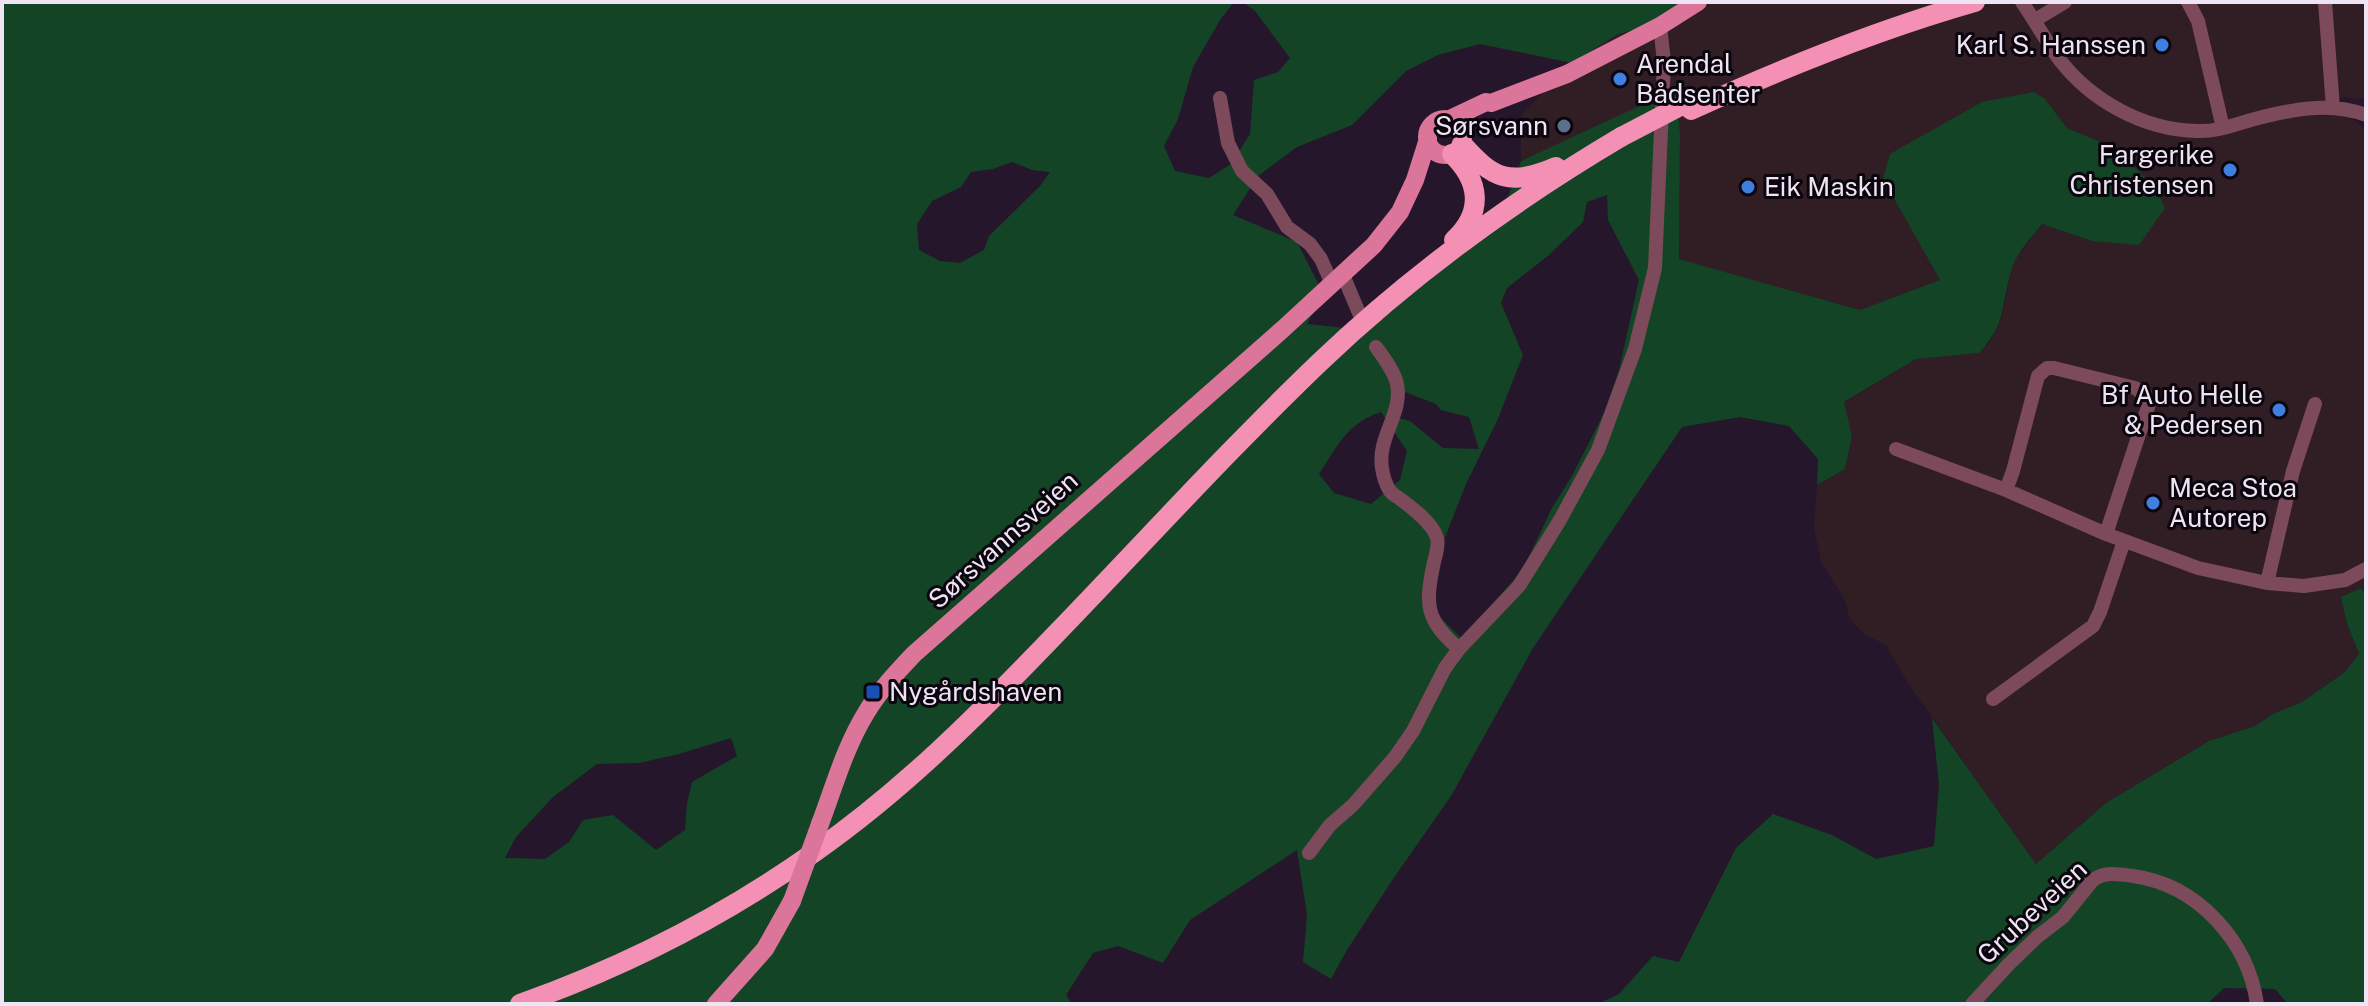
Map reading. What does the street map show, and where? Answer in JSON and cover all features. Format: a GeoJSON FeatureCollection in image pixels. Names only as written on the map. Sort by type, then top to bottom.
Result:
{"type":"FeatureCollection","features":[{"type":"Feature","properties":{"kind":"highway"},"geometry":{"type":"LineString","coordinates":[[1398,292],[1519,200],[1623,141],[1765,66],[1943,2]]}},
{"type":"Feature","properties":{"kind":"highway"},"geometry":{"type":"LineString","coordinates":[[1690,106],[1891,28],[1975,2]]}},
{"type":"Feature","properties":{"kind":"highway"},"geometry":{"type":"LineString","coordinates":[[1456,147],[1488,170],[1509,177],[1539,174],[1623,141]]}},
{"type":"Feature","properties":{"kind":"highway"},"geometry":{"type":"LineString","coordinates":[[551,1004],[650,959],[728,917],[813,862],[901,795],[982,723],[1322,372],[1445,265],[1623,141]]}},
{"type":"Feature","properties":{"kind":"highway"},"geometry":{"type":"LineString","coordinates":[[520,1004],[616,967],[729,907],[816,851],[900,785],[980,713],[1320,361],[1463,231],[1475,205],[1475,189],[1456,147]]}},
{"type":"Feature","properties":{"kind":"main road","name":"Sørsvannsveien"},"geometry":{"type":"LineString","coordinates":[[1415,180],[1435,160],[1456,147],[1475,118],[1491,103],[1567,74],[1660,26],[1698,2]]}},
{"type":"Feature","properties":{"kind":"main road","name":"Sørsvannsveien"},"geometry":{"type":"LineString","coordinates":[[1448,120],[1486,102],[1491,103]]}},
{"type":"Feature","properties":{"kind":"main road"},"geometry":{"type":"LineString","coordinates":[[1448,120],[1459,125],[1456,147],[1432,149],[1428,133],[1433,124],[1448,120]]}},
{"type":"Feature","properties":{"kind":"main road","name":"Sørsvannsveien"},"geometry":{"type":"LineString","coordinates":[[716,1004],[765,949],[792,901],[850,742],[878,694],[914,654],[1337,279],[1395,221],[1415,180],[1428,139]]}},
{"type":"Feature","properties":{"kind":"street"},"geometry":{"type":"LineString","coordinates":[[2022,2],[2068,69],[2087,90],[2135,117],[2175,129],[2198,132],[2287,110],[2333,108],[2366,115]]}},
{"type":"Feature","properties":{"kind":"street"},"geometry":{"type":"LineString","coordinates":[[2035,20],[2065,2]]}},
{"type":"Feature","properties":{"kind":"street"},"geometry":{"type":"LineString","coordinates":[[2188,2],[2198,21],[2223,128]]}},
{"type":"Feature","properties":{"kind":"street"},"geometry":{"type":"LineString","coordinates":[[2325,2],[2333,108]]}},
{"type":"Feature","properties":{"kind":"street"},"geometry":{"type":"LineString","coordinates":[[1309,853],[1330,825],[1353,805],[1395,757],[1413,731],[1445,668],[1519,586],[1598,450],[1635,349],[1655,268],[1664,62],[1660,26]]}},
{"type":"Feature","properties":{"kind":"street"},"geometry":{"type":"LineString","coordinates":[[1220,98],[1228,143],[1242,171],[1267,194],[1287,227],[1310,244],[1359,313]]}},
{"type":"Feature","properties":{"kind":"street"},"geometry":{"type":"LineString","coordinates":[[1376,347],[1392,370],[1397,384],[1396,410],[1381,452],[1384,475],[1392,494],[1437,535],[1438,544],[1427,592],[1428,607],[1440,630],[1459,649]]}},
{"type":"Feature","properties":{"kind":"street"},"geometry":{"type":"LineString","coordinates":[[2006,490],[2042,371],[2054,368],[2135,388],[2146,395],[2149,404],[2106,534]]}},
{"type":"Feature","properties":{"kind":"street"},"geometry":{"type":"LineString","coordinates":[[2267,583],[2293,471],[2315,404]]}},
{"type":"Feature","properties":{"kind":"street"},"geometry":{"type":"LineString","coordinates":[[1896,449],[2198,568],[2267,583],[2304,586],[2345,580],[2366,569]]}},
{"type":"Feature","properties":{"kind":"street"},"geometry":{"type":"LineString","coordinates":[[1993,699],[2093,626],[2124,541]]}},
{"type":"Feature","properties":{"kind":"street","name":"Grubeveien"},"geometry":{"type":"LineString","coordinates":[[1972,1004],[2037,937],[2063,917],[2092,881],[2098,876],[2112,874],[2170,885],[2196,900],[2220,924],[2247,962],[2257,1004]]}},
{"type":"Feature","properties":{"kind":"shaded area"},"geometry":{"type":"Polygon","coordinates":[[[1697,2],[2366,2],[2366,99],[2339,97],[2338,110],[2366,129],[2366,594],[2361,588],[2341,598],[2359,655],[2345,672],[2302,702],[2273,714],[2255,726],[2209,741],[2106,803],[2036,864],[1908,683],[1886,645],[1864,634],[1850,619],[1844,598],[1822,564],[1814,528],[1817,485],[1845,469],[1852,436],[1844,403],[1916,359],[1979,353],[1992,339],[2002,316],[2013,263],[2042,224],[2092,241],[2117,149],[2067,128],[2045,99],[1890,154],[1883,179],[1940,280],[1860,310],[1679,259],[1680,134],[1676,90],[1521,161],[1521,115],[1572,63],[1618,34],[1678,18],[1697,2]]]}},
{"type":"Feature","properties":{"kind":"green space"},"geometry":{"type":"Polygon","coordinates":[[[2,2],[1234,2],[1193,67],[1178,119],[1164,146],[1175,171],[1209,178],[1231,164],[1250,134],[1254,80],[1278,72],[1290,58],[1255,11],[1243,2],[1697,2],[1678,18],[1618,34],[1572,63],[1480,44],[1438,55],[1406,71],[1352,125],[1297,147],[1258,176],[1233,215],[1297,242],[1323,293],[1307,324],[1345,328],[1504,208],[1521,161],[1676,89],[1680,134],[1679,259],[1860,310],[1940,280],[1883,179],[1890,154],[1982,102],[2034,92],[2045,99],[2067,128],[2117,149],[2155,188],[2165,208],[2139,245],[2092,241],[2042,224],[2015,260],[2000,321],[1989,342],[1979,353],[1916,359],[1844,402],[1852,436],[1845,469],[1817,485],[1818,459],[1789,426],[1740,417],[1682,427],[1533,648],[1451,796],[1393,879],[1331,979],[1303,962],[1307,915],[1297,850],[1190,920],[1163,963],[1118,946],[1093,953],[1066,995],[1072,1004],[2,1004],[2,2]],[[1012,162],[971,172],[961,187],[932,201],[917,224],[919,250],[940,261],[960,263],[984,250],[989,236],[1040,186],[1050,172],[1032,170],[1012,162]],[[1607,195],[1587,202],[1583,222],[1549,255],[1507,288],[1501,303],[1523,355],[1435,563],[1432,609],[1462,639],[1523,569],[1604,413],[1619,370],[1639,280],[1608,220],[1607,195]],[[1405,392],[1392,416],[1410,421],[1443,448],[1479,449],[1469,417],[1441,410],[1436,404],[1405,392]],[[1381,412],[1360,423],[1344,437],[1319,474],[1334,493],[1371,504],[1400,480],[1407,451],[1381,412]],[[731,738],[639,763],[597,764],[553,797],[516,837],[505,858],[545,859],[569,842],[583,820],[613,815],[656,850],[685,830],[692,782],[737,756],[731,738]]]}},
{"type":"Feature","properties":{"kind":"green space"},"geometry":{"type":"Polygon","coordinates":[[[2361,588],[2366,594],[2366,1004],[2288,1004],[2275,989],[2224,988],[2207,1004],[1598,1004],[1619,994],[1653,956],[1679,962],[1736,848],[1773,814],[1832,835],[1876,859],[1934,846],[1939,785],[1932,718],[2036,864],[2106,803],[2209,741],[2255,726],[2273,714],[2302,702],[2345,672],[2359,654],[2347,624],[2341,597],[2361,588]]]}},
{"type":"Feature","properties":{"kind":"place","name":"Karl S. Hanssen"},"geometry":{"type":"Point","coordinates":[2162,45]}},
{"type":"Feature","properties":{"kind":"place","name":"Arendal Bådsenter"},"geometry":{"type":"Point","coordinates":[1620,79]}},
{"type":"Feature","properties":{"kind":"place","name":"Sørsvann"},"geometry":{"type":"Point","coordinates":[1564,126]}},
{"type":"Feature","properties":{"kind":"place","name":"Fargerike Christensen"},"geometry":{"type":"Point","coordinates":[2230,170]}},
{"type":"Feature","properties":{"kind":"place","name":"Eik Maskin"},"geometry":{"type":"Point","coordinates":[1748,187]}},
{"type":"Feature","properties":{"kind":"place","name":"Bf Auto Helle & Pedersen"},"geometry":{"type":"Point","coordinates":[2279,410]}},
{"type":"Feature","properties":{"kind":"place","name":"Meca Stoa Autorep"},"geometry":{"type":"Point","coordinates":[2153,503]}},
{"type":"Feature","properties":{"kind":"place","name":"Nygårdshaven"},"geometry":{"type":"Point","coordinates":[873,692]}}]}
